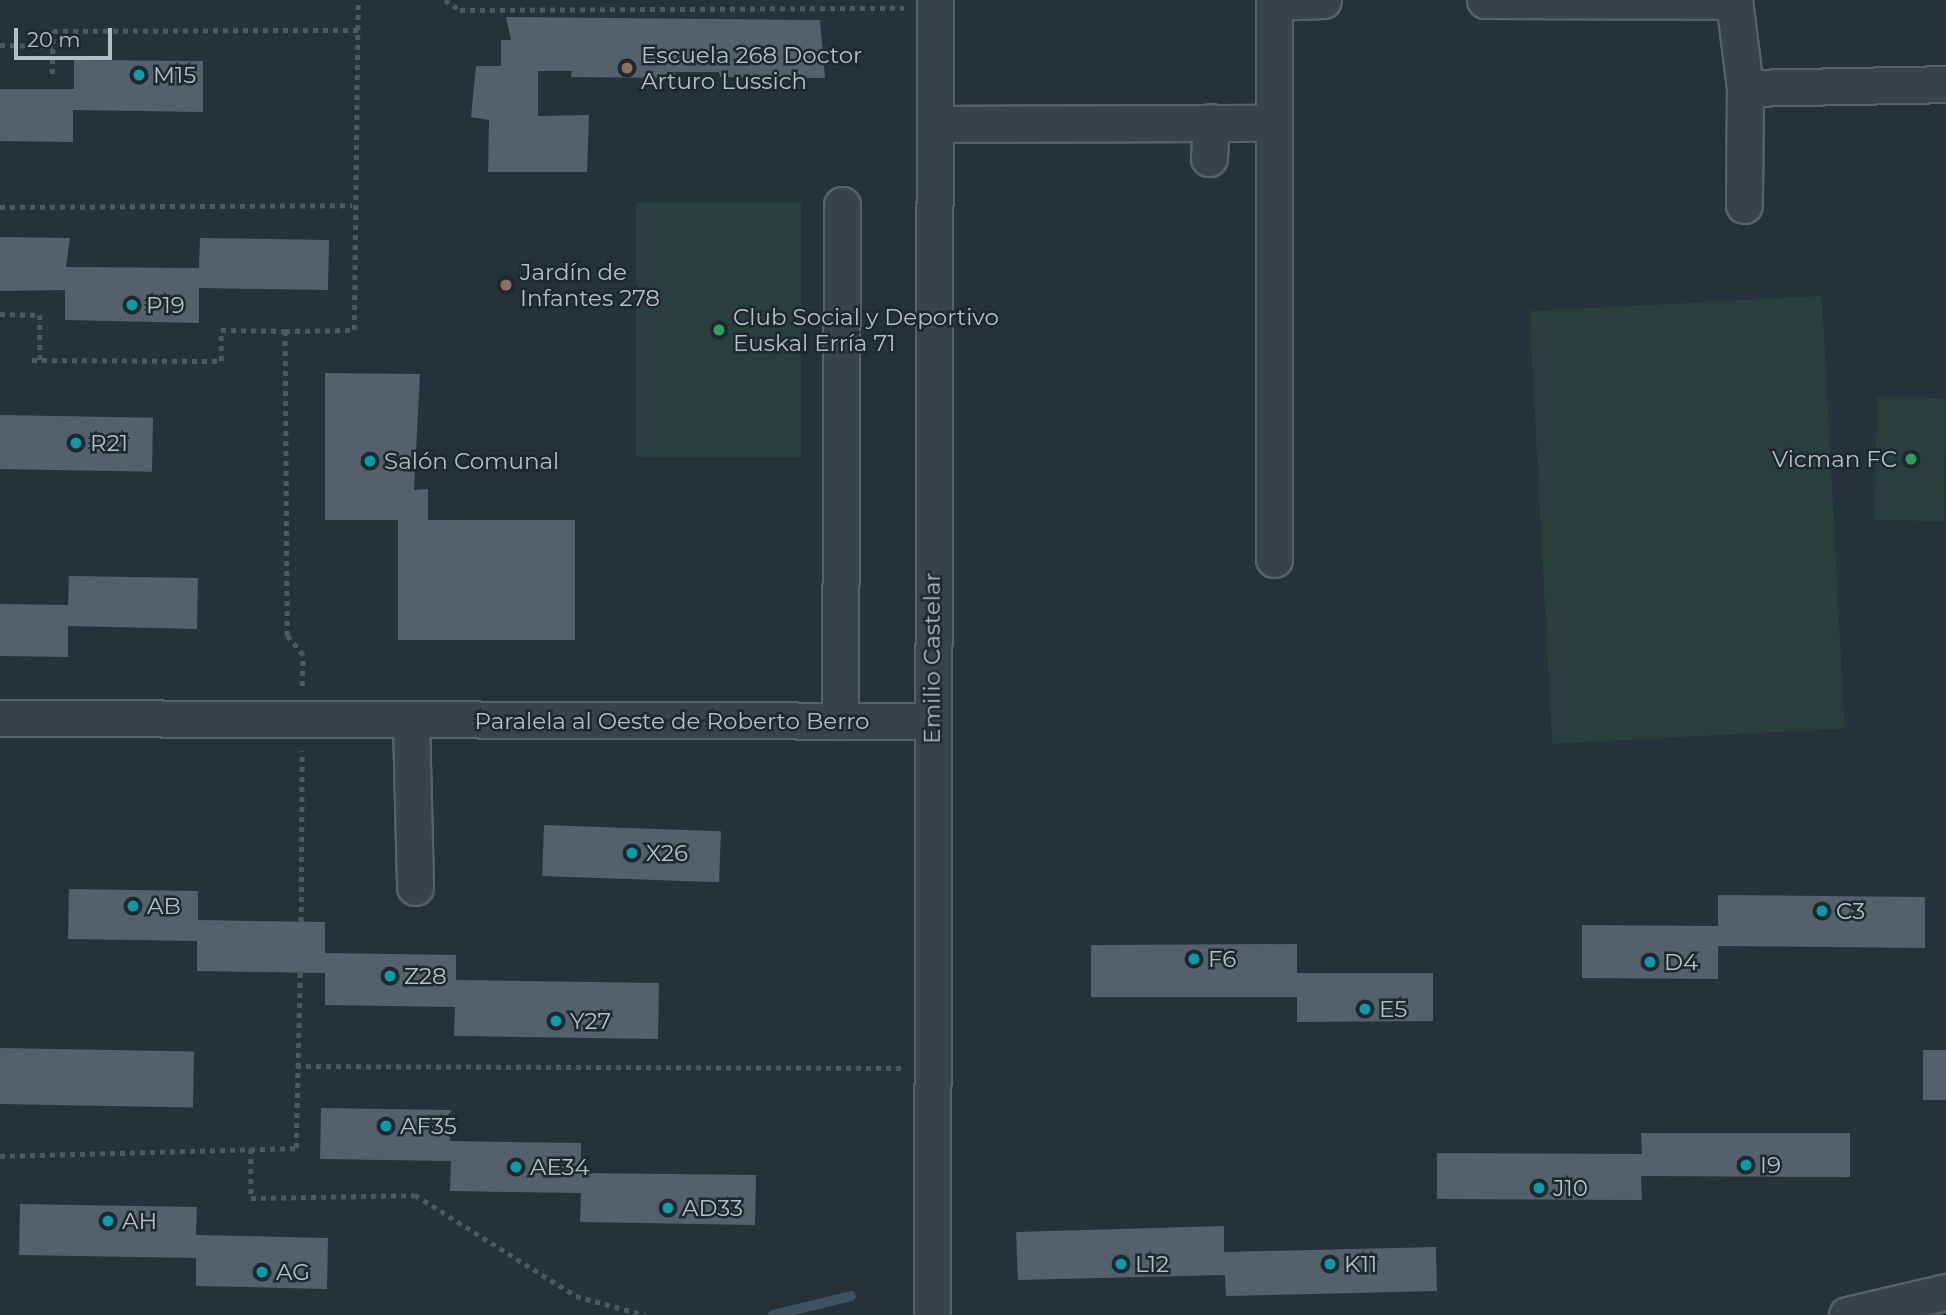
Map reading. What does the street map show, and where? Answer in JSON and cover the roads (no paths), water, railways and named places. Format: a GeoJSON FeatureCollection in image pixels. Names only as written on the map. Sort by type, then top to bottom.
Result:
{"type":"FeatureCollection","features":[{"type":"Feature","properties":{"kind":"street"},"geometry":{"type":"LineString","coordinates":[[1274,559],[1274,1],[1323,0]]}},
{"type":"Feature","properties":{"kind":"street"},"geometry":{"type":"LineString","coordinates":[[1485,0],[1734,1],[1745,88],[1744,205]]}},
{"type":"Feature","properties":{"kind":"street","name":"Emilio Castelar"},"geometry":{"type":"LineString","coordinates":[[932,1315],[930,1069],[935,4]]}},
{"type":"Feature","properties":{"kind":"street"},"geometry":{"type":"LineString","coordinates":[[1745,88],[1946,84]]}},
{"type":"Feature","properties":{"kind":"street"},"geometry":{"type":"LineString","coordinates":[[1209,158],[1211,122]]}},
{"type":"Feature","properties":{"kind":"street"},"geometry":{"type":"LineString","coordinates":[[936,124],[1274,122]]}},
{"type":"Feature","properties":{"kind":"street"},"geometry":{"type":"LineString","coordinates":[[840,720],[842,205]]}},
{"type":"Feature","properties":{"kind":"street","name":"Paralela al Oeste de Roberto Berro"},"geometry":{"type":"LineString","coordinates":[[0,718],[302,723],[933,721]]}},
{"type":"Feature","properties":{"kind":"street"},"geometry":{"type":"LineString","coordinates":[[411,721],[415,887]]}},
{"type":"Feature","properties":{"kind":"street"},"geometry":{"type":"LineString","coordinates":[[1847,1315],[1946,1292]]}},
{"type":"Feature","properties":{"kind":"waterway"},"geometry":{"type":"LineString","coordinates":[[773,1315],[851,1296]]}},
{"type":"Feature","properties":{"kind":"place","name":"Escuela 268 Doctor Arturo Lussich"},"geometry":{"type":"Point","coordinates":[627,68]}},
{"type":"Feature","properties":{"kind":"place","name":"M15"},"geometry":{"type":"Point","coordinates":[139,75]}},
{"type":"Feature","properties":{"kind":"place","name":"Jardín de Infantes 278"},"geometry":{"type":"Point","coordinates":[506,285]}},
{"type":"Feature","properties":{"kind":"place","name":"P19"},"geometry":{"type":"Point","coordinates":[132,305]}},
{"type":"Feature","properties":{"kind":"place","name":"Club Social y Deportivo Euskal Erría 71"},"geometry":{"type":"Point","coordinates":[719,330]}},
{"type":"Feature","properties":{"kind":"place","name":"R21"},"geometry":{"type":"Point","coordinates":[76,443]}},
{"type":"Feature","properties":{"kind":"place","name":"Vicman FC"},"geometry":{"type":"Point","coordinates":[1911,459]}},
{"type":"Feature","properties":{"kind":"place","name":"Salón Comunal"},"geometry":{"type":"Point","coordinates":[370,461]}},
{"type":"Feature","properties":{"kind":"place","name":"X26"},"geometry":{"type":"Point","coordinates":[632,853]}},
{"type":"Feature","properties":{"kind":"place","name":"AB"},"geometry":{"type":"Point","coordinates":[133,906]}},
{"type":"Feature","properties":{"kind":"place","name":"C3"},"geometry":{"type":"Point","coordinates":[1822,911]}},
{"type":"Feature","properties":{"kind":"place","name":"F6"},"geometry":{"type":"Point","coordinates":[1194,959]}},
{"type":"Feature","properties":{"kind":"place","name":"D4"},"geometry":{"type":"Point","coordinates":[1650,962]}},
{"type":"Feature","properties":{"kind":"place","name":"Z28"},"geometry":{"type":"Point","coordinates":[390,976]}},
{"type":"Feature","properties":{"kind":"place","name":"E5"},"geometry":{"type":"Point","coordinates":[1365,1009]}},
{"type":"Feature","properties":{"kind":"place","name":"Y27"},"geometry":{"type":"Point","coordinates":[556,1021]}},
{"type":"Feature","properties":{"kind":"place","name":"AF35"},"geometry":{"type":"Point","coordinates":[386,1126]}},
{"type":"Feature","properties":{"kind":"place","name":"I9"},"geometry":{"type":"Point","coordinates":[1746,1165]}},
{"type":"Feature","properties":{"kind":"place","name":"AE34"},"geometry":{"type":"Point","coordinates":[516,1167]}},
{"type":"Feature","properties":{"kind":"place","name":"J10"},"geometry":{"type":"Point","coordinates":[1539,1188]}},
{"type":"Feature","properties":{"kind":"place","name":"AD33"},"geometry":{"type":"Point","coordinates":[668,1208]}},
{"type":"Feature","properties":{"kind":"place","name":"AH"},"geometry":{"type":"Point","coordinates":[108,1221]}},
{"type":"Feature","properties":{"kind":"place","name":"L12"},"geometry":{"type":"Point","coordinates":[1121,1264]}},
{"type":"Feature","properties":{"kind":"place","name":"K11"},"geometry":{"type":"Point","coordinates":[1330,1264]}},
{"type":"Feature","properties":{"kind":"place","name":"AG"},"geometry":{"type":"Point","coordinates":[262,1272]}}]}
